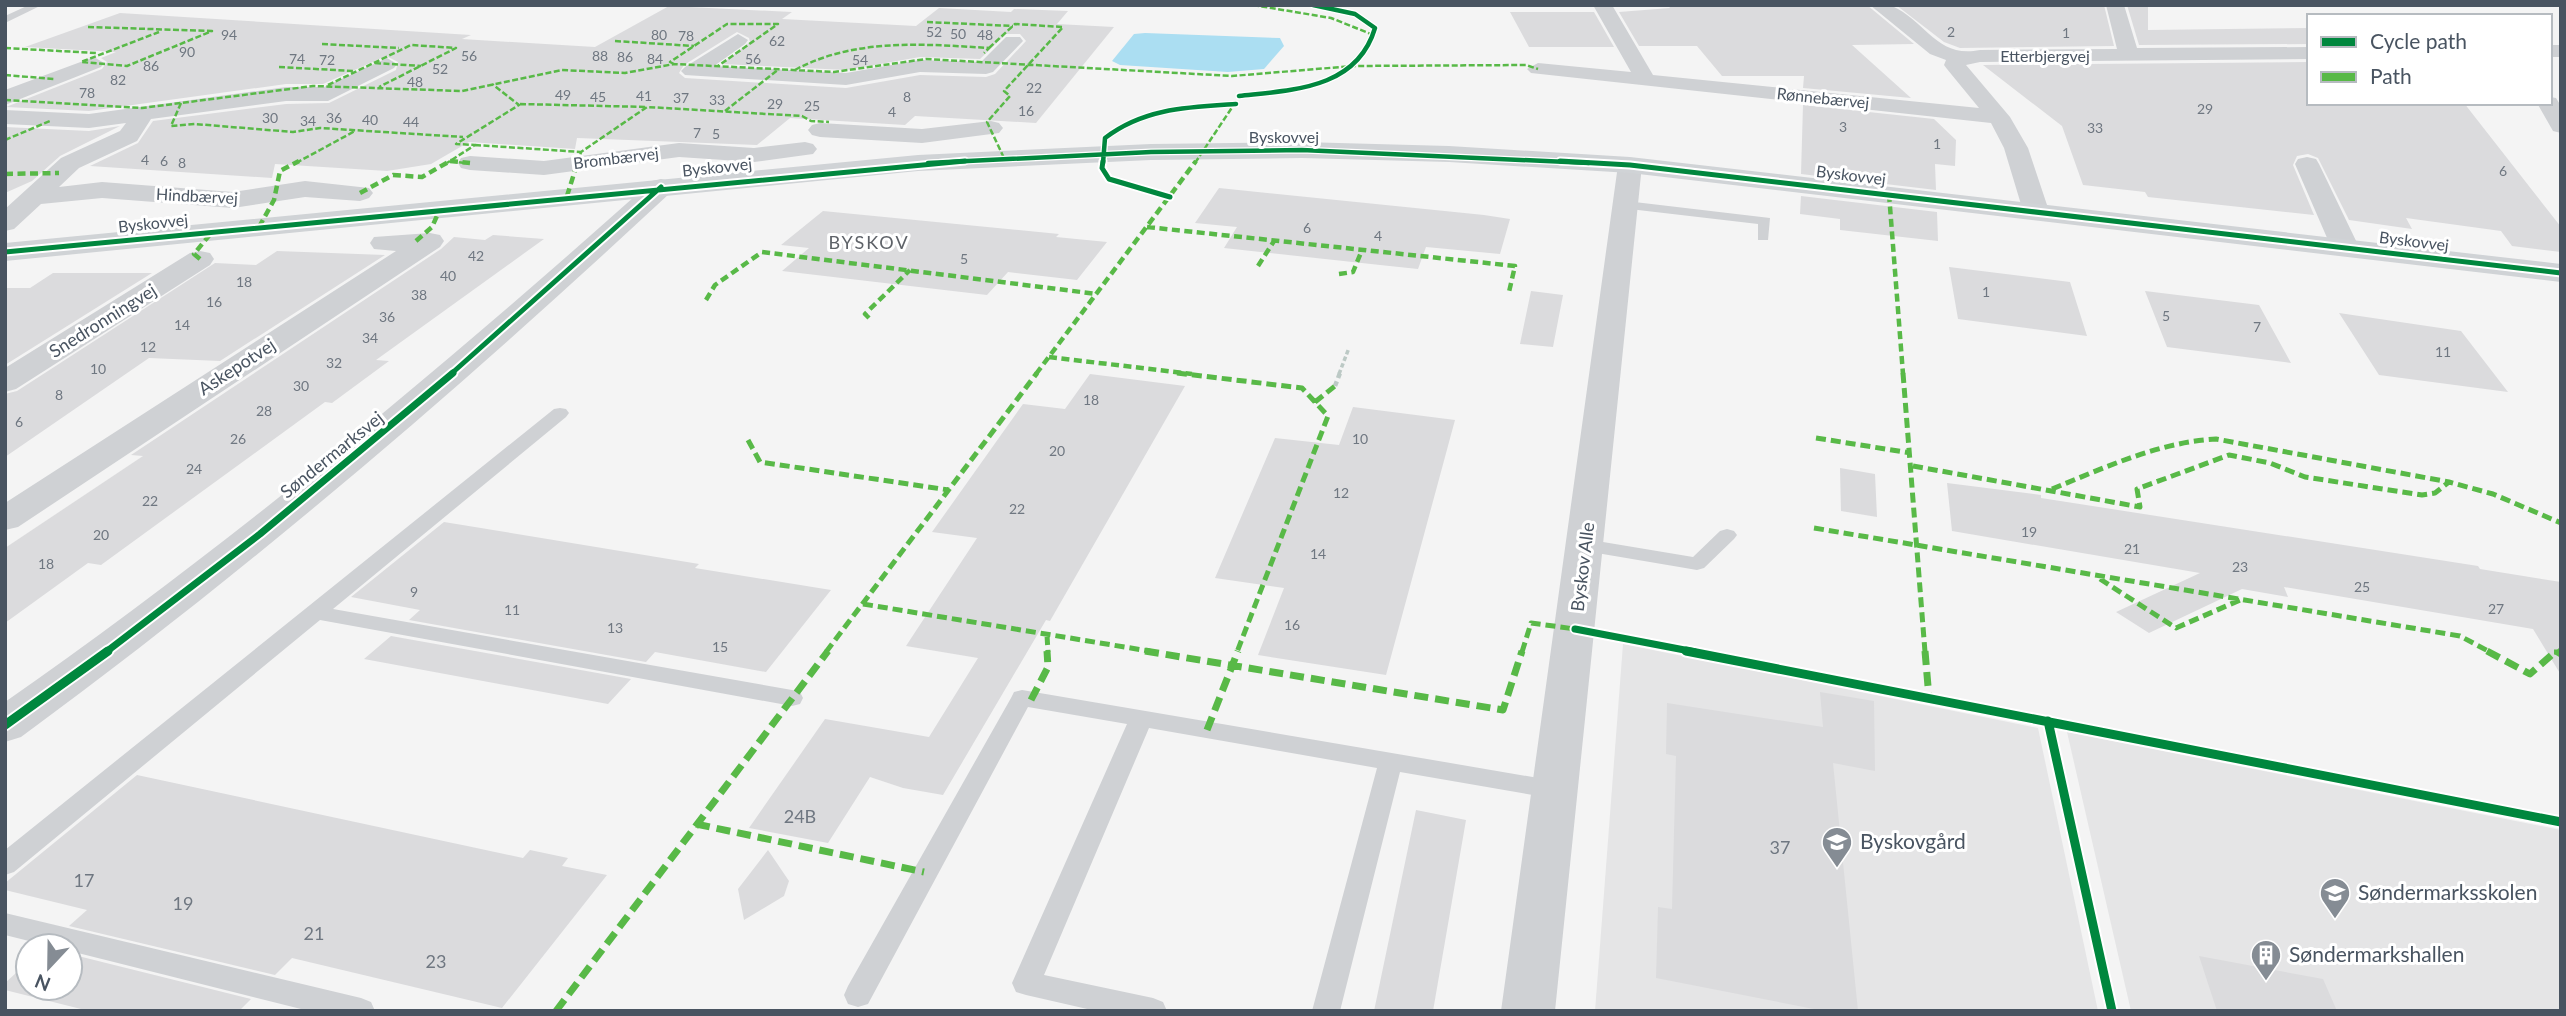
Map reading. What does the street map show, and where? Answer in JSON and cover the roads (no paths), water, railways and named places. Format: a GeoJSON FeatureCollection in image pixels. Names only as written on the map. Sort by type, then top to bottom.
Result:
{"type":"FeatureCollection","features":[{"type":"Feature","properties":{"kind":"main road","name":"Byskovvej"},"geometry":{"type":"LineString","coordinates":[[5,252],[662,187],[803,161],[1302,150],[1630,165],[2561,273]]}},
{"type":"Feature","properties":{"kind":"street"},"geometry":{"type":"LineString","coordinates":[[1602,5],[1646,80]]}},
{"type":"Feature","properties":{"kind":"street"},"geometry":{"type":"LineString","coordinates":[[1879,5],[1937,50],[1961,59],[1954,65],[1999,117],[2016,148],[2036,211]]}},
{"type":"Feature","properties":{"kind":"street"},"geometry":{"type":"LineString","coordinates":[[2115,5],[2129,55]]}},
{"type":"Feature","properties":{"kind":"street"},"geometry":{"type":"LineString","coordinates":[[738,40],[692,71],[850,94]]}},
{"type":"Feature","properties":{"kind":"street"},"geometry":{"type":"LineString","coordinates":[[803,161],[805,143],[820,130],[850,94],[920,66],[986,68],[1013,41]]}},
{"type":"Feature","properties":{"kind":"street","name":"Etterbjergvej"},"geometry":{"type":"LineString","coordinates":[[1961,59],[2307,53]]}},
{"type":"Feature","properties":{"kind":"street"},"geometry":{"type":"LineString","coordinates":[[5,98],[94,63]]}},
{"type":"Feature","properties":{"kind":"street"},"geometry":{"type":"LineString","coordinates":[[5,117],[64,122],[286,94],[328,94],[387,64]]}},
{"type":"Feature","properties":{"kind":"street","name":"Rønnebærvej"},"geometry":{"type":"LineString","coordinates":[[1538,69],[1999,117]]}},
{"type":"Feature","properties":{"kind":"street"},"geometry":{"type":"LineString","coordinates":[[2549,105],[2561,126]]}},
{"type":"Feature","properties":{"kind":"street"},"geometry":{"type":"LineString","coordinates":[[6,221],[70,163],[129,136],[143,114]]}},
{"type":"Feature","properties":{"kind":"street"},"geometry":{"type":"LineString","coordinates":[[820,130],[922,136],[991,128]]}},
{"type":"Feature","properties":{"kind":"street","name":"Brombærvej"},"geometry":{"type":"LineString","coordinates":[[470,163],[544,168],[679,150],[803,161]]}},
{"type":"Feature","properties":{"kind":"street"},"geometry":{"type":"LineString","coordinates":[[2307,164],[2345,247]]}},
{"type":"Feature","properties":{"kind":"street","name":"Byskov Alle"},"geometry":{"type":"LineString","coordinates":[[1528,1011],[1630,165]]}},
{"type":"Feature","properties":{"kind":"street","name":"Søndermarksvej"},"geometry":{"type":"LineString","coordinates":[[5,725],[238,552],[394,426],[566,276],[662,187]]}},
{"type":"Feature","properties":{"kind":"street","name":"Hindbærvej"},"geometry":{"type":"LineString","coordinates":[[33,197],[102,190],[233,200],[305,189],[360,193]]}},
{"type":"Feature","properties":{"kind":"street","name":"Askepotvej"},"geometry":{"type":"LineString","coordinates":[[5,519],[430,241],[384,243]]}},
{"type":"Feature","properties":{"kind":"street","name":"Snedronningvej"},"geometry":{"type":"LineString","coordinates":[[5,382],[200,259]]}},
{"type":"Feature","properties":{"kind":"lane"},"geometry":{"type":"LineString","coordinates":[[5,20],[37,5]]}},
{"type":"Feature","properties":{"kind":"lane"},"geometry":{"type":"LineString","coordinates":[[1626,205],[1765,221],[1763,237]]}},
{"type":"Feature","properties":{"kind":"lane"},"geometry":{"type":"LineString","coordinates":[[5,864],[318,613],[560,413]]}},
{"type":"Feature","properties":{"kind":"lane"},"geometry":{"type":"LineString","coordinates":[[1585,545],[1697,564],[1727,535]]}},
{"type":"Feature","properties":{"kind":"lane"},"geometry":{"type":"LineString","coordinates":[[318,613],[792,698]]}},
{"type":"Feature","properties":{"kind":"lane"},"geometry":{"type":"LineString","coordinates":[[858,995],[1022,698],[1556,790]]}},
{"type":"Feature","properties":{"kind":"lane"},"geometry":{"type":"LineString","coordinates":[[1141,719],[1026,983],[1153,1011]]}},
{"type":"Feature","properties":{"kind":"lane"},"geometry":{"type":"LineString","coordinates":[[1326,1011],[1391,762]]}},
{"type":"Feature","properties":{"kind":"lane"},"geometry":{"type":"LineString","coordinates":[[5,924],[361,1011]]}},
{"type":"Feature","properties":{"kind":"water"},"geometry":{"type":"Polygon","coordinates":[[[1134,34],[1280,38],[1284,46],[1264,69],[1228,72],[1120,65],[1112,61],[1134,34]]]}},
{"type":"Feature","properties":{"kind":"place","name":"Byskovgård"},"geometry":{"type":"Point","coordinates":[1837,869]}},
{"type":"Feature","properties":{"kind":"place","name":"Søndermarksskolen"},"geometry":{"type":"Point","coordinates":[2335,920]}},
{"type":"Feature","properties":{"kind":"place","name":"Søndermarkshallen"},"geometry":{"type":"Point","coordinates":[2266,982]}},
{"type":"Feature","properties":{"kind":"district","name":"BYSKOV"},"geometry":{"type":"Point","coordinates":[869,243]}}]}
